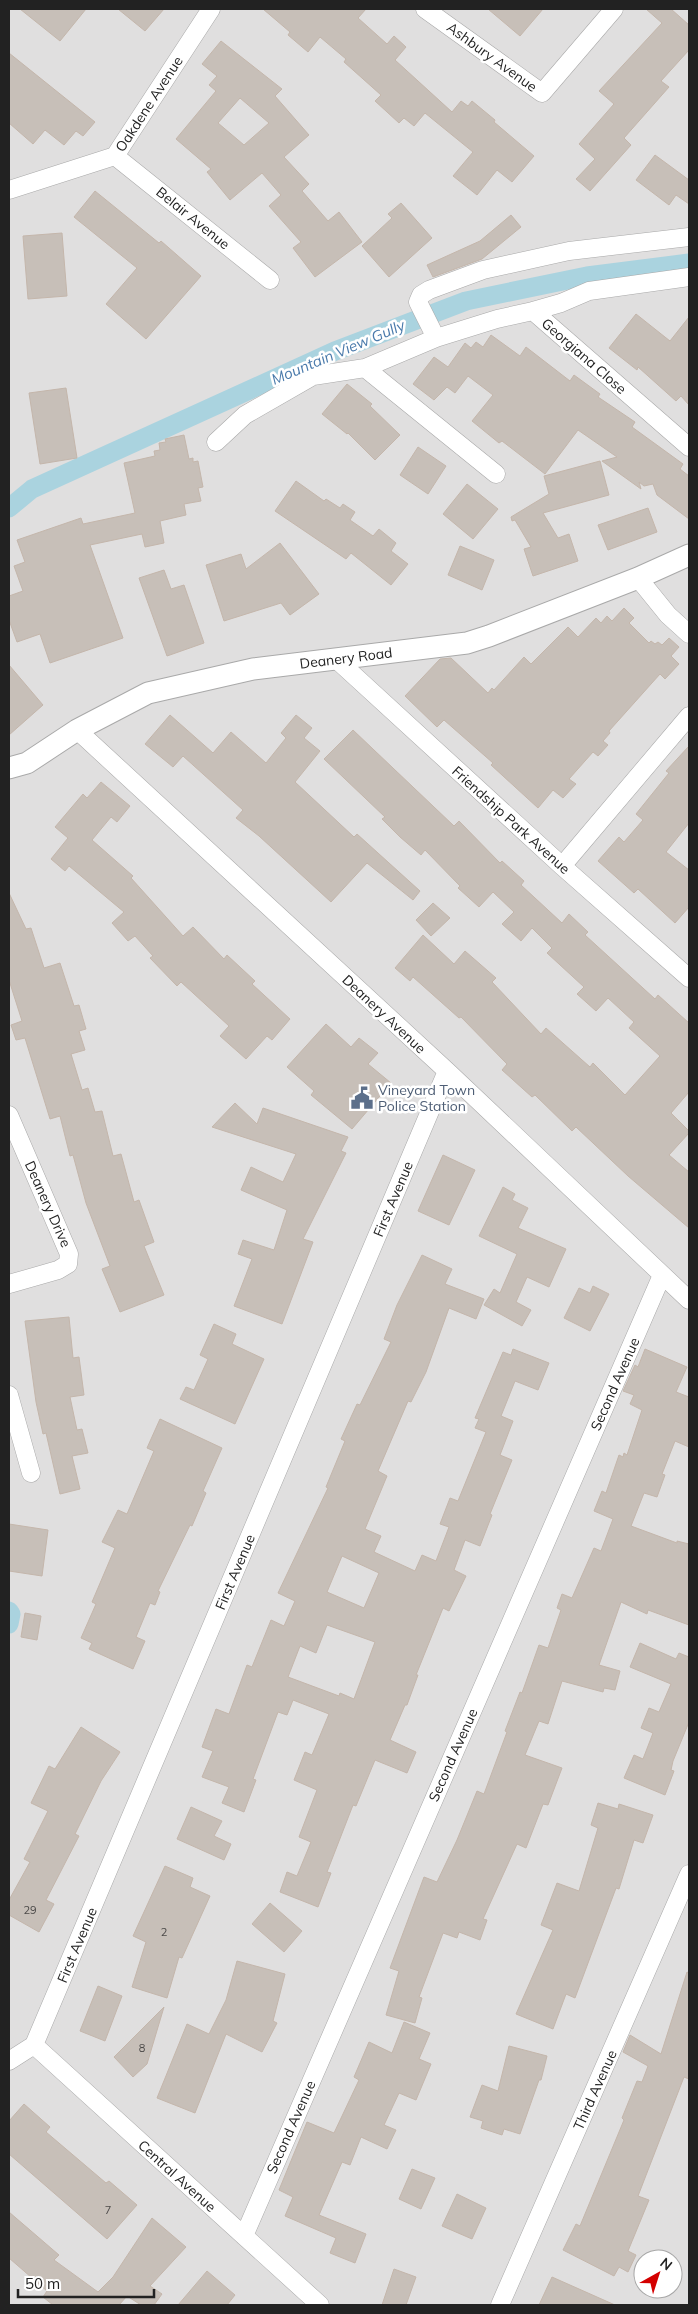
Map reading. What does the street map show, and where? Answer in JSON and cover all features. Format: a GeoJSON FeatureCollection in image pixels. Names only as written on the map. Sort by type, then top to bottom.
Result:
{"type":"FeatureCollection","features":[{"type":"Feature","properties":{"kind":"street","name":"Oakdene Avenue"},"geometry":{"type":"LineString","coordinates":[[9,190],[115,156],[211,9]]}},
{"type":"Feature","properties":{"kind":"street","name":"Ashbury Avenue"},"geometry":{"type":"LineString","coordinates":[[425,9],[542,93],[614,9]]}},
{"type":"Feature","properties":{"kind":"street","name":"Belair Avenue"},"geometry":{"type":"LineString","coordinates":[[115,156],[270,280]]}},
{"type":"Feature","properties":{"kind":"street"},"geometry":{"type":"LineString","coordinates":[[436,338],[418,302],[421,295],[429,290],[483,270],[569,251],[689,237]]}},
{"type":"Feature","properties":{"kind":"street","name":"Georgiana Close"},"geometry":{"type":"LineString","coordinates":[[533,311],[561,303],[589,290],[689,277]]}},
{"type":"Feature","properties":{"kind":"street"},"geometry":{"type":"LineString","coordinates":[[216,442],[245,415],[313,376],[365,368],[436,338],[533,311]]}},
{"type":"Feature","properties":{"kind":"street","name":"Georgiana Close"},"geometry":{"type":"LineString","coordinates":[[533,311],[689,447]]}},
{"type":"Feature","properties":{"kind":"street"},"geometry":{"type":"LineString","coordinates":[[365,368],[496,474]]}},
{"type":"Feature","properties":{"kind":"street","name":"Deanery Road"},"geometry":{"type":"LineString","coordinates":[[9,768],[27,763],[77,730],[148,693],[252,669],[467,643],[638,578],[689,555]]}},
{"type":"Feature","properties":{"kind":"street"},"geometry":{"type":"LineString","coordinates":[[638,578],[668,616],[689,634]]}},
{"type":"Feature","properties":{"kind":"street","name":"Friendship Park Avenue"},"geometry":{"type":"LineString","coordinates":[[336,659],[562,866],[689,978]]}},
{"type":"Feature","properties":{"kind":"street"},"geometry":{"type":"LineString","coordinates":[[562,866],[689,716]]}},
{"type":"Feature","properties":{"kind":"street","name":"Deanery Avenue"},"geometry":{"type":"LineString","coordinates":[[77,730],[447,1071],[689,1300]]}},
{"type":"Feature","properties":{"kind":"street","name":"First Avenue"},"geometry":{"type":"LineString","coordinates":[[34,2045],[447,1071]]}},
{"type":"Feature","properties":{"kind":"street","name":"Deanery Drive"},"geometry":{"type":"LineString","coordinates":[[9,1115],[69,1254],[68,1264],[58,1270],[9,1284]]}},
{"type":"Feature","properties":{"kind":"street","name":"Second Avenue"},"geometry":{"type":"LineString","coordinates":[[244,2236],[662,1275]]}},
{"type":"Feature","properties":{"kind":"street"},"geometry":{"type":"LineString","coordinates":[[9,1395],[31,1473]]}},
{"type":"Feature","properties":{"kind":"street","name":"Third Avenue"},"geometry":{"type":"LineString","coordinates":[[500,2305],[689,1874]]}},
{"type":"Feature","properties":{"kind":"street"},"geometry":{"type":"LineString","coordinates":[[9,2062],[34,2045]]}},
{"type":"Feature","properties":{"kind":"street","name":"Central Avenue"},"geometry":{"type":"LineString","coordinates":[[34,2045],[320,2305]]}},
{"type":"Feature","properties":{"kind":"shaded area"},"geometry":{"type":"Polygon","coordinates":[[[9,9],[689,9],[689,2305],[9,2305],[9,9]]]}},
{"type":"Feature","properties":{"kind":"building"},"geometry":{"type":"Polygon","coordinates":[[[20,9],[86,9],[60,41],[20,9]]]}},
{"type":"Feature","properties":{"kind":"building"},"geometry":{"type":"Polygon","coordinates":[[[118,9],[164,9],[145,31],[118,9]]]}},
{"type":"Feature","properties":{"kind":"building"},"geometry":{"type":"Polygon","coordinates":[[[263,9],[366,9],[358,18],[387,44],[394,36],[406,47],[395,60],[452,112],[461,101],[468,106],[472,101],[534,156],[512,182],[497,170],[477,195],[453,176],[473,152],[425,113],[414,126],[404,118],[399,123],[375,101],[381,95],[344,62],[346,59],[320,37],[308,52],[288,35],[290,32],[263,9]]]}},
{"type":"Feature","properties":{"kind":"building"},"geometry":{"type":"Polygon","coordinates":[[[488,9],[543,9],[520,36],[488,9]]]}},
{"type":"Feature","properties":{"kind":"building"},"geometry":{"type":"Polygon","coordinates":[[[646,9],[671,9],[689,25],[689,50],[661,81],[669,87],[624,138],[631,145],[590,191],[576,179],[595,159],[579,144],[614,104],[599,91],[662,23],[646,9]]]}},
{"type":"Feature","properties":{"kind":"building"},"geometry":{"type":"Polygon","coordinates":[[[221,41],[282,89],[275,96],[309,135],[284,157],[309,184],[302,191],[328,221],[339,212],[362,242],[315,277],[293,248],[301,242],[269,206],[281,195],[262,173],[230,200],[207,172],[211,169],[176,139],[216,91],[209,85],[217,76],[202,64],[221,41]],[[240,98],[218,123],[244,145],[269,123],[240,98]]]}},
{"type":"Feature","properties":{"kind":"building"},"geometry":{"type":"Polygon","coordinates":[[[9,53],[95,122],[83,136],[76,131],[64,145],[45,130],[33,144],[9,123],[9,53]]]}},
{"type":"Feature","properties":{"kind":"building"},"geometry":{"type":"Polygon","coordinates":[[[655,155],[689,180],[689,204],[676,195],[669,205],[636,180],[655,155]]]}},
{"type":"Feature","properties":{"kind":"building"},"geometry":{"type":"Polygon","coordinates":[[[95,191],[159,243],[161,241],[201,276],[146,339],[106,304],[137,268],[74,217],[95,191]]]}},
{"type":"Feature","properties":{"kind":"building"},"geometry":{"type":"Polygon","coordinates":[[[401,203],[432,238],[389,277],[362,246],[392,218],[388,214],[401,203]]]}},
{"type":"Feature","properties":{"kind":"building"},"geometry":{"type":"Polygon","coordinates":[[[511,215],[521,227],[482,259],[433,277],[427,265],[480,241],[511,215]]]}},
{"type":"Feature","properties":{"kind":"building"},"geometry":{"type":"Polygon","coordinates":[[[62,233],[67,296],[28,299],[23,236],[62,233]]]}},
{"type":"Feature","properties":{"kind":"building"},"geometry":{"type":"Polygon","coordinates":[[[636,314],[670,341],[689,317],[689,405],[681,396],[676,401],[638,367],[637,370],[609,348],[636,314]]]}},
{"type":"Feature","properties":{"kind":"building"},"geometry":{"type":"Polygon","coordinates":[[[491,335],[520,356],[526,347],[570,381],[574,375],[600,394],[598,397],[635,422],[632,427],[683,464],[680,469],[689,476],[689,519],[657,495],[653,484],[644,486],[639,482],[641,489],[602,461],[617,457],[578,430],[545,474],[502,441],[499,443],[472,421],[493,395],[468,376],[455,393],[447,387],[434,400],[413,384],[434,357],[448,367],[465,343],[471,348],[476,342],[483,347],[491,335]]]}},
{"type":"Feature","properties":{"kind":"building"},"geometry":{"type":"Polygon","coordinates":[[[347,384],[372,404],[370,406],[400,435],[375,460],[348,433],[322,414],[347,384]]]}},
{"type":"Feature","properties":{"kind":"building"},"geometry":{"type":"Polygon","coordinates":[[[66,388],[77,458],[40,464],[29,393],[66,388]]]}},
{"type":"Feature","properties":{"kind":"building"},"geometry":{"type":"Polygon","coordinates":[[[184,435],[189,459],[193,458],[193,462],[198,461],[203,487],[198,488],[201,501],[184,504],[186,515],[160,521],[164,543],[145,547],[142,534],[90,545],[123,638],[50,663],[40,634],[17,642],[9,620],[9,596],[23,591],[14,566],[25,562],[17,540],[81,518],[83,524],[135,513],[124,463],[155,456],[154,451],[160,450],[159,443],[166,442],[165,439],[184,435]]]}},
{"type":"Feature","properties":{"kind":"building"},"geometry":{"type":"Polygon","coordinates":[[[418,447],[446,466],[428,494],[400,475],[418,447]]]}},
{"type":"Feature","properties":{"kind":"building"},"geometry":{"type":"Polygon","coordinates":[[[600,461],[609,495],[543,513],[558,538],[569,534],[578,561],[533,576],[524,549],[531,547],[515,520],[512,521],[511,517],[549,494],[544,476],[600,461]]]}},
{"type":"Feature","properties":{"kind":"building"},"geometry":{"type":"Polygon","coordinates":[[[296,481],[324,501],[326,499],[340,508],[343,504],[355,512],[350,520],[373,536],[379,529],[396,543],[391,551],[408,564],[391,585],[351,553],[346,559],[275,511],[296,481]]]}},
{"type":"Feature","properties":{"kind":"building"},"geometry":{"type":"Polygon","coordinates":[[[467,484],[498,509],[473,539],[443,514],[467,484]]]}},
{"type":"Feature","properties":{"kind":"building"},"geometry":{"type":"Polygon","coordinates":[[[648,508],[657,532],[608,550],[598,525],[648,508]]]}},
{"type":"Feature","properties":{"kind":"building"},"geometry":{"type":"Polygon","coordinates":[[[280,543],[319,594],[290,615],[281,603],[224,621],[206,565],[241,554],[246,569],[280,543]]]}},
{"type":"Feature","properties":{"kind":"building"},"geometry":{"type":"Polygon","coordinates":[[[460,546],[494,560],[482,590],[448,575],[460,546]]]}},
{"type":"Feature","properties":{"kind":"building"},"geometry":{"type":"Polygon","coordinates":[[[164,570],[171,589],[184,585],[204,643],[167,656],[139,578],[164,570]]]}},
{"type":"Feature","properties":{"kind":"building"},"geometry":{"type":"Polygon","coordinates":[[[624,608],[634,618],[629,623],[649,643],[651,641],[655,644],[658,642],[662,645],[669,638],[679,647],[671,656],[679,664],[665,679],[660,674],[609,731],[610,733],[603,741],[608,745],[598,756],[593,752],[569,779],[576,784],[563,798],[553,790],[538,808],[491,765],[493,763],[444,720],[437,727],[405,696],[440,659],[451,658],[488,693],[492,688],[494,690],[524,657],[531,664],[568,627],[578,637],[596,618],[601,623],[607,616],[612,621],[624,608]]]}},
{"type":"Feature","properties":{"kind":"building"},"geometry":{"type":"Polygon","coordinates":[[[9,665],[43,705],[9,735],[9,665]]]}},
{"type":"Feature","properties":{"kind":"building"},"geometry":{"type":"Polygon","coordinates":[[[170,715],[213,753],[231,732],[266,763],[286,738],[281,733],[296,715],[312,728],[304,738],[320,751],[295,782],[354,837],[357,834],[420,891],[413,900],[367,863],[331,902],[259,836],[236,818],[243,810],[183,756],[173,767],[145,744],[170,715]]]}},
{"type":"Feature","properties":{"kind":"building"},"geometry":{"type":"Polygon","coordinates":[[[353,730],[454,826],[459,821],[500,863],[502,861],[524,881],[521,885],[562,923],[569,914],[588,932],[585,935],[655,999],[658,995],[689,1023],[689,1092],[671,1113],[689,1133],[669,1155],[689,1172],[689,1228],[628,1176],[576,1127],[572,1131],[535,1095],[532,1097],[502,1070],[507,1064],[461,1017],[459,1018],[413,977],[410,981],[395,968],[423,935],[454,964],[465,951],[496,978],[492,982],[541,1034],[546,1028],[590,1067],[593,1063],[625,1095],[660,1056],[629,1028],[634,1022],[608,998],[596,1011],[577,994],[584,987],[547,953],[552,948],[532,928],[521,941],[502,924],[514,912],[493,892],[479,907],[458,888],[460,886],[425,850],[421,855],[400,837],[382,819],[385,817],[324,759],[353,730]]]}},
{"type":"Feature","properties":{"kind":"building"},"geometry":{"type":"Polygon","coordinates":[[[689,746],[689,823],[666,852],[689,870],[689,907],[675,923],[638,889],[634,893],[598,861],[619,837],[624,842],[643,820],[636,814],[669,773],[666,771],[689,746]]]}},
{"type":"Feature","properties":{"kind":"building"},"geometry":{"type":"Polygon","coordinates":[[[101,782],[130,806],[117,822],[111,817],[92,840],[133,876],[131,878],[183,936],[193,927],[224,959],[227,955],[255,981],[252,984],[290,1019],[272,1040],[267,1036],[246,1059],[220,1036],[229,1026],[181,982],[177,986],[150,958],[153,956],[135,936],[128,941],[112,923],[124,912],[69,866],[65,871],[51,859],[68,838],[55,827],[83,794],[87,798],[101,782]]]}},
{"type":"Feature","properties":{"kind":"building"},"geometry":{"type":"Polygon","coordinates":[[[9,893],[26,929],[31,928],[44,968],[60,963],[74,1006],[79,1005],[86,1029],[79,1031],[85,1050],[71,1054],[82,1090],[88,1088],[95,1112],[102,1111],[113,1156],[121,1154],[134,1202],[139,1200],[154,1242],[144,1246],[164,1295],[120,1312],[102,1269],[110,1266],[86,1203],[73,1155],[70,1156],[60,1116],[50,1119],[25,1038],[16,1040],[11,1025],[22,1021],[9,980],[9,893]]]}},
{"type":"Feature","properties":{"kind":"building"},"geometry":{"type":"Polygon","coordinates":[[[433,903],[450,918],[431,936],[416,920],[433,903]]]}},
{"type":"Feature","properties":{"kind":"building"},"geometry":{"type":"Polygon","coordinates":[[[326,1024],[351,1047],[359,1038],[378,1053],[368,1064],[391,1083],[352,1129],[311,1095],[314,1091],[287,1067],[326,1024]]]}},
{"type":"Feature","properties":{"kind":"building"},"geometry":{"type":"Polygon","coordinates":[[[235,1103],[257,1124],[263,1108],[348,1137],[341,1151],[346,1153],[303,1239],[313,1242],[282,1324],[234,1306],[252,1259],[238,1254],[243,1240],[274,1250],[287,1210],[241,1190],[251,1167],[283,1182],[296,1154],[212,1127],[235,1103]]]}},
{"type":"Feature","properties":{"kind":"building"},"geometry":{"type":"Polygon","coordinates":[[[443,1155],[475,1170],[449,1225],[418,1211],[443,1155]]]}},
{"type":"Feature","properties":{"kind":"building"},"geometry":{"type":"Polygon","coordinates":[[[503,1187],[515,1194],[512,1200],[528,1208],[518,1228],[566,1249],[549,1287],[527,1277],[516,1302],[531,1310],[522,1326],[484,1305],[494,1289],[500,1293],[517,1254],[479,1236],[503,1187]]]}},
{"type":"Feature","properties":{"kind":"building"},"geometry":{"type":"Polygon","coordinates":[[[422,1255],[452,1269],[445,1284],[484,1299],[476,1319],[449,1308],[426,1372],[411,1402],[408,1401],[378,1471],[387,1476],[365,1529],[381,1536],[374,1552],[415,1571],[422,1555],[436,1561],[449,1527],[440,1524],[450,1498],[458,1501],[486,1432],[475,1428],[479,1419],[475,1418],[503,1352],[511,1355],[513,1349],[549,1363],[538,1390],[515,1381],[501,1416],[513,1421],[500,1455],[512,1460],[490,1514],[492,1515],[480,1546],[465,1540],[454,1570],[466,1576],[449,1611],[443,1608],[416,1675],[418,1675],[407,1705],[405,1705],[390,1740],[416,1752],[407,1773],[375,1760],[356,1806],[353,1805],[327,1872],[331,1873],[318,1907],[280,1892],[287,1872],[297,1876],[311,1842],[299,1837],[317,1790],[294,1780],[305,1752],[312,1755],[329,1714],[293,1700],[287,1715],[278,1712],[253,1779],[256,1780],[244,1812],[222,1803],[229,1787],[202,1777],[213,1751],[202,1747],[216,1709],[229,1714],[247,1665],[252,1667],[271,1620],[284,1626],[295,1601],[278,1593],[328,1488],[326,1487],[345,1441],[341,1439],[357,1404],[360,1405],[391,1342],[384,1339],[397,1305],[422,1255]],[[342,1556],[327,1592],[364,1608],[379,1573],[342,1556]],[[327,1625],[316,1653],[300,1646],[288,1677],[339,1696],[340,1693],[354,1699],[375,1642],[327,1625]]]}},
{"type":"Feature","properties":{"kind":"building"},"geometry":{"type":"Polygon","coordinates":[[[593,1286],[609,1294],[590,1331],[564,1318],[579,1288],[590,1293],[593,1286]]]}},
{"type":"Feature","properties":{"kind":"building"},"geometry":{"type":"Polygon","coordinates":[[[69,1317],[73,1358],[79,1357],[84,1395],[70,1397],[77,1430],[82,1429],[88,1453],[72,1456],[80,1489],[60,1494],[46,1433],[43,1434],[36,1402],[25,1321],[69,1317]]]}},
{"type":"Feature","properties":{"kind":"building"},"geometry":{"type":"Polygon","coordinates":[[[214,1324],[236,1334],[232,1344],[264,1359],[235,1424],[180,1399],[186,1387],[194,1390],[208,1359],[200,1355],[214,1324]]]}},
{"type":"Feature","properties":{"kind":"building"},"geometry":{"type":"Polygon","coordinates":[[[645,1349],[687,1367],[676,1392],[689,1397],[689,1447],[675,1441],[662,1474],[665,1475],[657,1497],[644,1493],[631,1526],[677,1543],[677,1541],[689,1544],[689,1625],[648,1610],[647,1614],[621,1602],[599,1665],[620,1671],[615,1690],[604,1688],[603,1692],[562,1681],[548,1724],[539,1721],[525,1755],[562,1768],[548,1805],[543,1804],[526,1848],[517,1844],[483,1919],[487,1920],[480,1940],[459,1932],[457,1938],[443,1933],[419,1997],[422,1998],[415,2023],[386,2015],[399,1971],[390,1968],[424,1877],[437,1882],[477,1791],[484,1794],[507,1732],[505,1731],[520,1692],[522,1693],[539,1645],[548,1648],[561,1610],[557,1608],[562,1594],[572,1598],[594,1548],[601,1551],[613,1519],[594,1511],[602,1491],[606,1493],[619,1455],[623,1457],[624,1453],[627,1455],[642,1410],[630,1404],[634,1395],[623,1391],[635,1365],[638,1367],[645,1349]]]}},
{"type":"Feature","properties":{"kind":"building"},"geometry":{"type":"Polygon","coordinates":[[[160,1419],[222,1448],[203,1491],[206,1493],[192,1526],[190,1525],[158,1591],[160,1592],[155,1605],[150,1603],[136,1637],[145,1641],[133,1669],[89,1649],[92,1643],[81,1638],[96,1604],[92,1602],[115,1548],[102,1542],[118,1510],[127,1514],[154,1451],[147,1448],[160,1419]]]}},
{"type":"Feature","properties":{"kind":"building"},"geometry":{"type":"Polygon","coordinates":[[[9,1524],[48,1530],[42,1576],[9,1571],[9,1524]]]}},
{"type":"Feature","properties":{"kind":"building"},"geometry":{"type":"Polygon","coordinates":[[[25,1613],[41,1616],[37,1640],[21,1637],[25,1613]]]}},
{"type":"Feature","properties":{"kind":"building"},"geometry":{"type":"Polygon","coordinates":[[[640,1643],[676,1659],[679,1653],[689,1657],[689,1722],[673,1761],[671,1770],[674,1771],[665,1795],[624,1778],[634,1755],[643,1759],[653,1733],[641,1728],[649,1708],[659,1712],[671,1684],[630,1667],[640,1643]]]}},
{"type":"Feature","properties":{"kind":"building"},"geometry":{"type":"Polygon","coordinates":[[[81,1727],[120,1752],[101,1781],[75,1834],[79,1836],[46,1900],[54,1904],[39,1932],[9,1915],[9,1900],[30,1862],[24,1859],[48,1811],[31,1803],[49,1766],[55,1769],[81,1727]]]}},
{"type":"Feature","properties":{"kind":"building"},"geometry":{"type":"Polygon","coordinates":[[[598,1803],[618,1809],[619,1804],[653,1815],[643,1843],[634,1840],[619,1889],[616,1888],[575,1998],[566,1994],[553,2029],[516,2014],[553,1930],[541,1925],[557,1883],[579,1891],[598,1828],[591,1825],[598,1803]]]}},
{"type":"Feature","properties":{"kind":"building"},"geometry":{"type":"Polygon","coordinates":[[[191,1807],[222,1821],[214,1836],[231,1844],[224,1860],[177,1839],[191,1807]]]}},
{"type":"Feature","properties":{"kind":"building"},"geometry":{"type":"Polygon","coordinates":[[[165,1866],[193,1878],[190,1887],[210,1896],[182,1958],[179,1957],[167,1998],[132,1987],[146,1942],[133,1936],[165,1866]]]}},
{"type":"Feature","properties":{"kind":"building"},"geometry":{"type":"Polygon","coordinates":[[[270,1903],[302,1931],[284,1952],[252,1924],[270,1903]]]}},
{"type":"Feature","properties":{"kind":"building"},"geometry":{"type":"Polygon","coordinates":[[[237,1961],[285,1974],[273,2021],[277,2023],[262,2052],[226,2034],[195,2113],[157,2098],[187,2024],[209,2034],[226,2000],[237,1961]]]}},
{"type":"Feature","properties":{"kind":"building"},"geometry":{"type":"Polygon","coordinates":[[[687,1972],[689,1973],[689,2079],[684,2077],[638,2196],[649,2200],[628,2251],[633,2254],[633,2261],[628,2272],[619,2267],[614,2276],[563,2250],[576,2224],[580,2226],[624,2120],[622,2118],[637,2081],[642,2082],[648,2066],[623,2052],[630,2035],[661,2054],[687,1972]]]}},
{"type":"Feature","properties":{"kind":"building"},"geometry":{"type":"Polygon","coordinates":[[[98,1986],[122,1996],[105,2041],[80,2031],[98,1986]]]}},
{"type":"Feature","properties":{"kind":"building"},"geometry":{"type":"Polygon","coordinates":[[[164,2007],[147,2064],[133,2077],[114,2057],[164,2007]]]}},
{"type":"Feature","properties":{"kind":"building"},"geometry":{"type":"Polygon","coordinates":[[[404,2022],[430,2033],[419,2059],[431,2064],[416,2100],[399,2093],[384,2125],[396,2130],[387,2149],[361,2137],[350,2165],[342,2162],[319,2215],[366,2234],[355,2263],[330,2253],[336,2238],[285,2216],[293,2197],[279,2190],[307,2122],[334,2133],[359,2080],[354,2077],[369,2042],[392,2053],[404,2022]]]}},
{"type":"Feature","properties":{"kind":"building"},"geometry":{"type":"Polygon","coordinates":[[[509,2046],[547,2056],[541,2080],[539,2080],[520,2134],[504,2129],[502,2135],[481,2128],[483,2121],[470,2117],[482,2085],[498,2091],[509,2046]]]}},
{"type":"Feature","properties":{"kind":"building"},"geometry":{"type":"Polygon","coordinates":[[[24,2104],[50,2127],[46,2132],[106,2183],[109,2181],[137,2205],[107,2239],[9,2154],[9,2121],[24,2104]]]}},
{"type":"Feature","properties":{"kind":"building"},"geometry":{"type":"Polygon","coordinates":[[[412,2169],[435,2178],[421,2209],[399,2199],[412,2169]]]}},
{"type":"Feature","properties":{"kind":"building"},"geometry":{"type":"Polygon","coordinates":[[[457,2194],[486,2208],[472,2239],[442,2226],[457,2194]]]}},
{"type":"Feature","properties":{"kind":"building"},"geometry":{"type":"Polygon","coordinates":[[[9,2212],[59,2255],[54,2260],[98,2292],[113,2277],[152,2218],[186,2247],[150,2286],[162,2294],[154,2305],[141,2305],[127,2296],[119,2305],[53,2305],[43,2297],[47,2291],[9,2258],[9,2212]]]}},
{"type":"Feature","properties":{"kind":"building"},"geometry":{"type":"Polygon","coordinates":[[[394,2269],[416,2277],[406,2305],[382,2305],[394,2269]]]}},
{"type":"Feature","properties":{"kind":"building"},"geometry":{"type":"Polygon","coordinates":[[[207,2271],[235,2295],[227,2305],[178,2305],[207,2271]]]}},
{"type":"Feature","properties":{"kind":"building"},"geometry":{"type":"Polygon","coordinates":[[[552,2277],[615,2305],[539,2305],[552,2277]]]}},
{"type":"Feature","properties":{"kind":"waterway","name":"Mountain View Gully"},"geometry":{"type":"LineString","coordinates":[[9,508],[32,489],[335,351],[466,301],[587,276],[689,263]]}},
{"type":"Feature","properties":{"kind":"waterway","name":"Mountain View Gully"},"geometry":{"type":"LineString","coordinates":[[9,1611],[11,1614],[9,1624]]}},
{"type":"Feature","properties":{"kind":"place","name":"Vineyard Town Police Station"},"geometry":{"type":"Point","coordinates":[362,1098]}}]}
